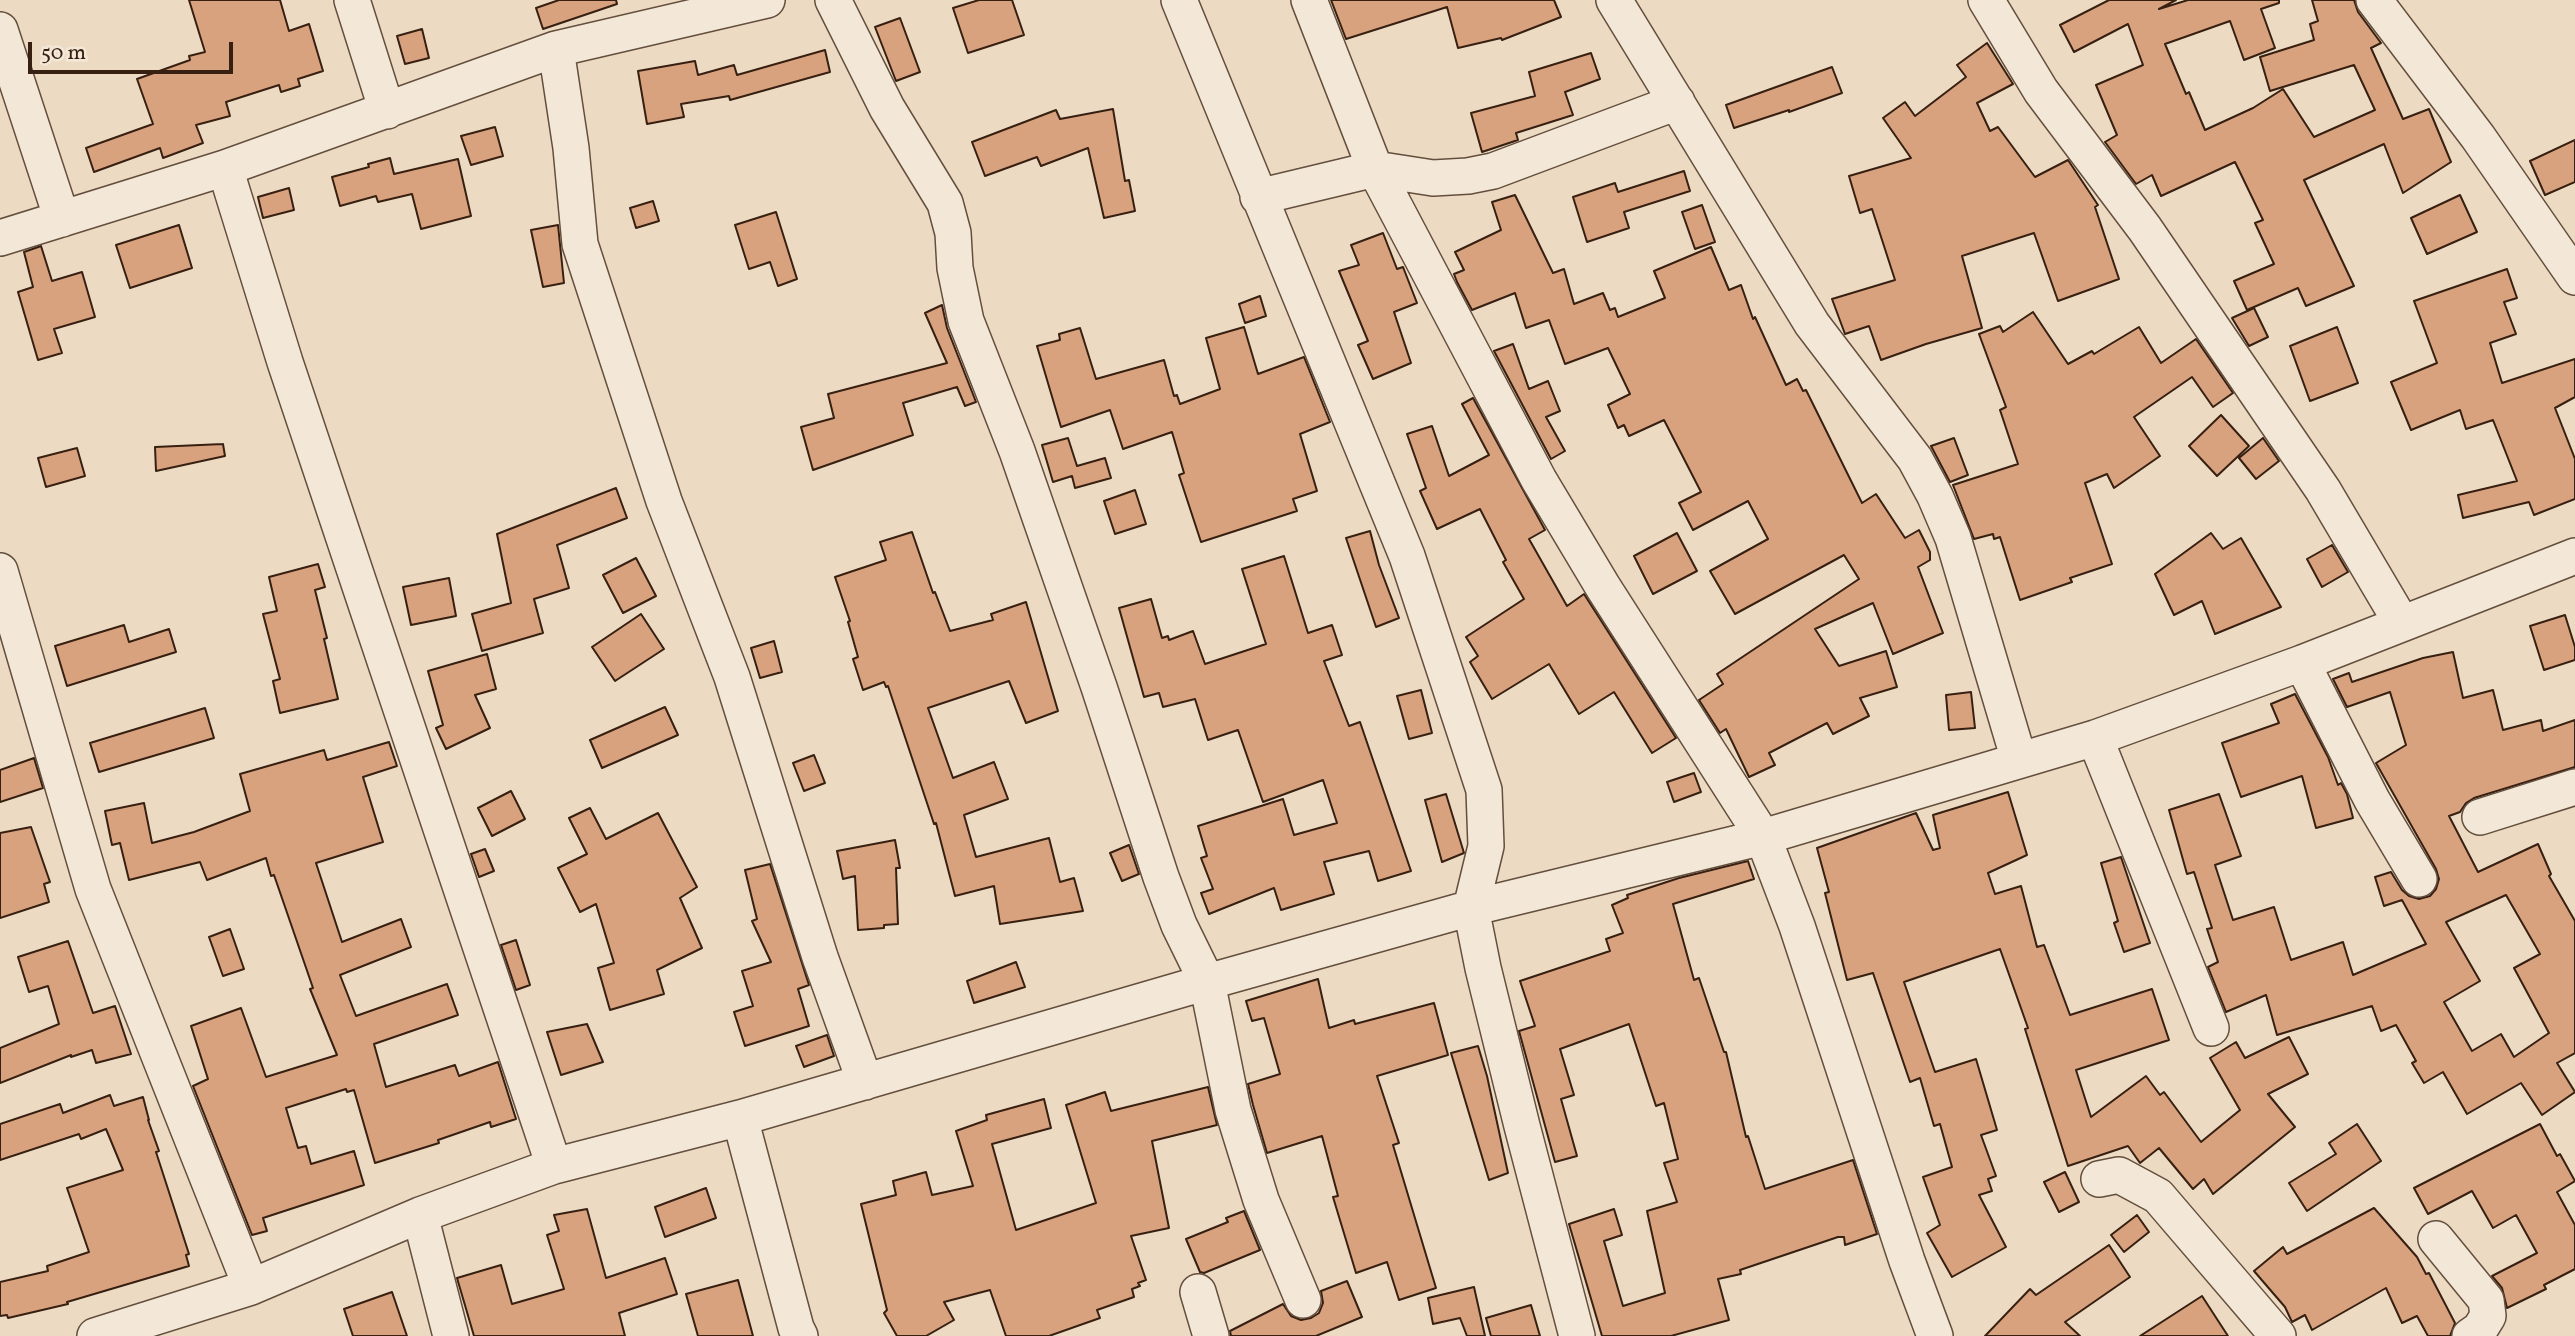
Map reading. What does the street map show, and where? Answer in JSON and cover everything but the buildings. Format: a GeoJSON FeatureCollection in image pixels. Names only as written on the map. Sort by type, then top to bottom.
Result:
{"type":"FeatureCollection","features":[{"type":"Feature","properties":{"kind":"street"},"geometry":{"type":"LineString","coordinates":[[352,0],[387,111]]}},
{"type":"Feature","properties":{"kind":"street"},"geometry":{"type":"LineString","coordinates":[[0,238],[225,168],[556,49],[767,0]]}},
{"type":"Feature","properties":{"kind":"street"},"geometry":{"type":"LineString","coordinates":[[833,0],[887,108],[945,202],[953,233],[955,268],[967,321],[1017,451],[1100,687],[1161,877],[1179,925],[1207,982],[1233,1110],[1261,1200],[1303,1300]]}},
{"type":"Feature","properties":{"kind":"street"},"geometry":{"type":"LineString","coordinates":[[1179,0],[1407,556],[1484,790],[1486,846],[1471,908],[1509,1073],[1577,1336]]}},
{"type":"Feature","properties":{"kind":"street"},"geometry":{"type":"LineString","coordinates":[[1309,0],[1375,169],[1539,480],[1603,587],[1763,837],[1797,926],[1907,1261],[1935,1336]]}},
{"type":"Feature","properties":{"kind":"street"},"geometry":{"type":"LineString","coordinates":[[1614,0],[1812,324],[1915,459],[1936,496],[1953,538],[2019,760]]}},
{"type":"Feature","properties":{"kind":"street"},"geometry":{"type":"LineString","coordinates":[[1986,0],[2041,91],[2145,229],[2323,490],[2401,622]]}},
{"type":"Feature","properties":{"kind":"street"},"geometry":{"type":"LineString","coordinates":[[2374,0],[2478,137],[2575,276]]}},
{"type":"Feature","properties":{"kind":"street"},"geometry":{"type":"LineString","coordinates":[[0,30],[62,219]]}},
{"type":"Feature","properties":{"kind":"street"},"geometry":{"type":"LineString","coordinates":[[556,49],[571,148],[580,244],[664,501],[732,677],[820,957],[865,1082]]}},
{"type":"Feature","properties":{"kind":"street"},"geometry":{"type":"LineString","coordinates":[[1258,197],[1375,169],[1433,178],[1493,171],[1677,102]]}},
{"type":"Feature","properties":{"kind":"street"},"geometry":{"type":"LineString","coordinates":[[225,168],[285,362],[554,1166]]}},
{"type":"Feature","properties":{"kind":"street"},"geometry":{"type":"LineString","coordinates":[[95,1336],[251,1287],[420,1215],[554,1166],[740,1118],[1471,908],[1763,837],[2095,738],[2302,663],[2575,556]]}},
{"type":"Feature","properties":{"kind":"street"},"geometry":{"type":"LineString","coordinates":[[0,571],[93,890],[251,1287]]}},
{"type":"Feature","properties":{"kind":"street"},"geometry":{"type":"LineString","coordinates":[[2302,663],[2372,800],[2419,879]]}},
{"type":"Feature","properties":{"kind":"street"},"geometry":{"type":"LineString","coordinates":[[2095,738],[2211,1028]]}},
{"type":"Feature","properties":{"kind":"street"},"geometry":{"type":"LineString","coordinates":[[2480,817],[2575,788]]}},
{"type":"Feature","properties":{"kind":"street"},"geometry":{"type":"LineString","coordinates":[[740,1118],[800,1336]]}},
{"type":"Feature","properties":{"kind":"street"},"geometry":{"type":"LineString","coordinates":[[2099,1179],[2119,1175],[2158,1196],[2278,1336]]}},
{"type":"Feature","properties":{"kind":"street"},"geometry":{"type":"LineString","coordinates":[[420,1215],[451,1336]]}},
{"type":"Feature","properties":{"kind":"street"},"geometry":{"type":"LineString","coordinates":[[2436,1239],[2486,1300],[2488,1317],[2480,1329],[2470,1336]]}},
{"type":"Feature","properties":{"kind":"street"},"geometry":{"type":"LineString","coordinates":[[1198,1292],[1211,1336]]}}]}
